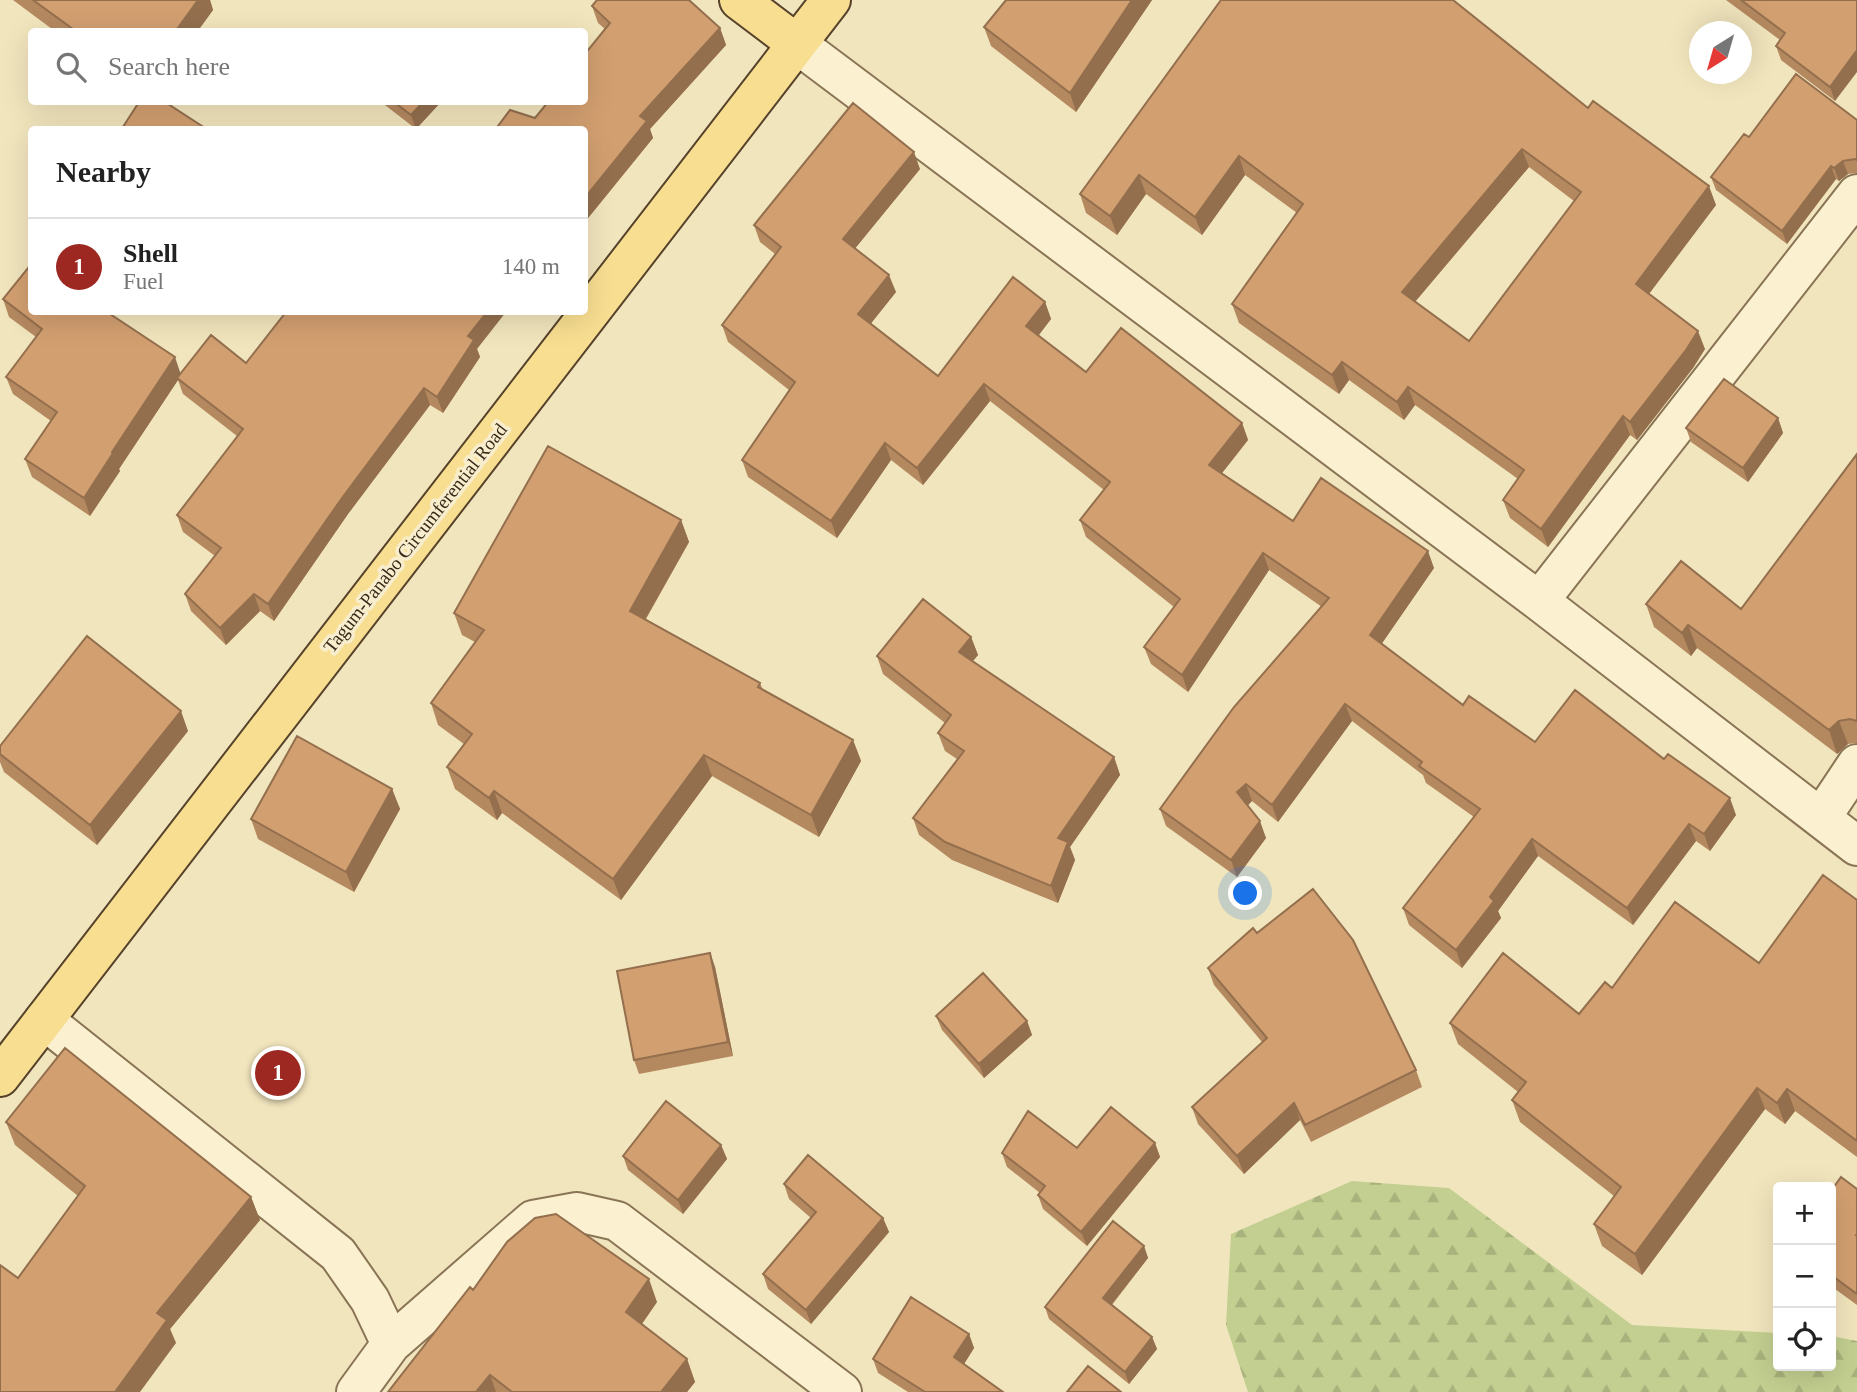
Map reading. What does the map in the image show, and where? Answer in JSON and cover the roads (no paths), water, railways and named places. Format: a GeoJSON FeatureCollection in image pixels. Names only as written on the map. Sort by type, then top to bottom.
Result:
{"type":"FeatureCollection","features":[{"type":"Feature","properties":{"kind":"main road"},"geometry":{"type":"LineString","coordinates":[[739,0],[797,44]]}},
{"type":"Feature","properties":{"kind":"main road","name":"Tagum-Panabo Circumferential Road"},"geometry":{"type":"LineString","coordinates":[[588,315],[831,0]]}},
{"type":"Feature","properties":{"kind":"main road","name":"Tagum-Panabo Circumferential Road"},"geometry":{"type":"LineString","coordinates":[[0,1077],[588,315]]}},
{"type":"Feature","properties":{"kind":"street"},"geometry":{"type":"LineString","coordinates":[[797,44],[1539,601],[1857,846]]}},
{"type":"Feature","properties":{"kind":"street"},"geometry":{"type":"LineString","coordinates":[[1539,601],[1857,194]]}},
{"type":"Feature","properties":{"kind":"street"},"geometry":{"type":"LineString","coordinates":[[1821,818],[1857,764]]}},
{"type":"Feature","properties":{"kind":"street"},"geometry":{"type":"LineString","coordinates":[[44,1020],[338,1254],[370,1300],[391,1344]]}},
{"type":"Feature","properties":{"kind":"street"},"geometry":{"type":"LineString","coordinates":[[361,1390],[391,1344],[533,1220],[577,1212],[617,1221],[842,1392]]}},
{"type":"Feature","properties":{"kind":"place","name":"Shell"},"geometry":{"type":"Point","coordinates":[278,1073]}}]}
